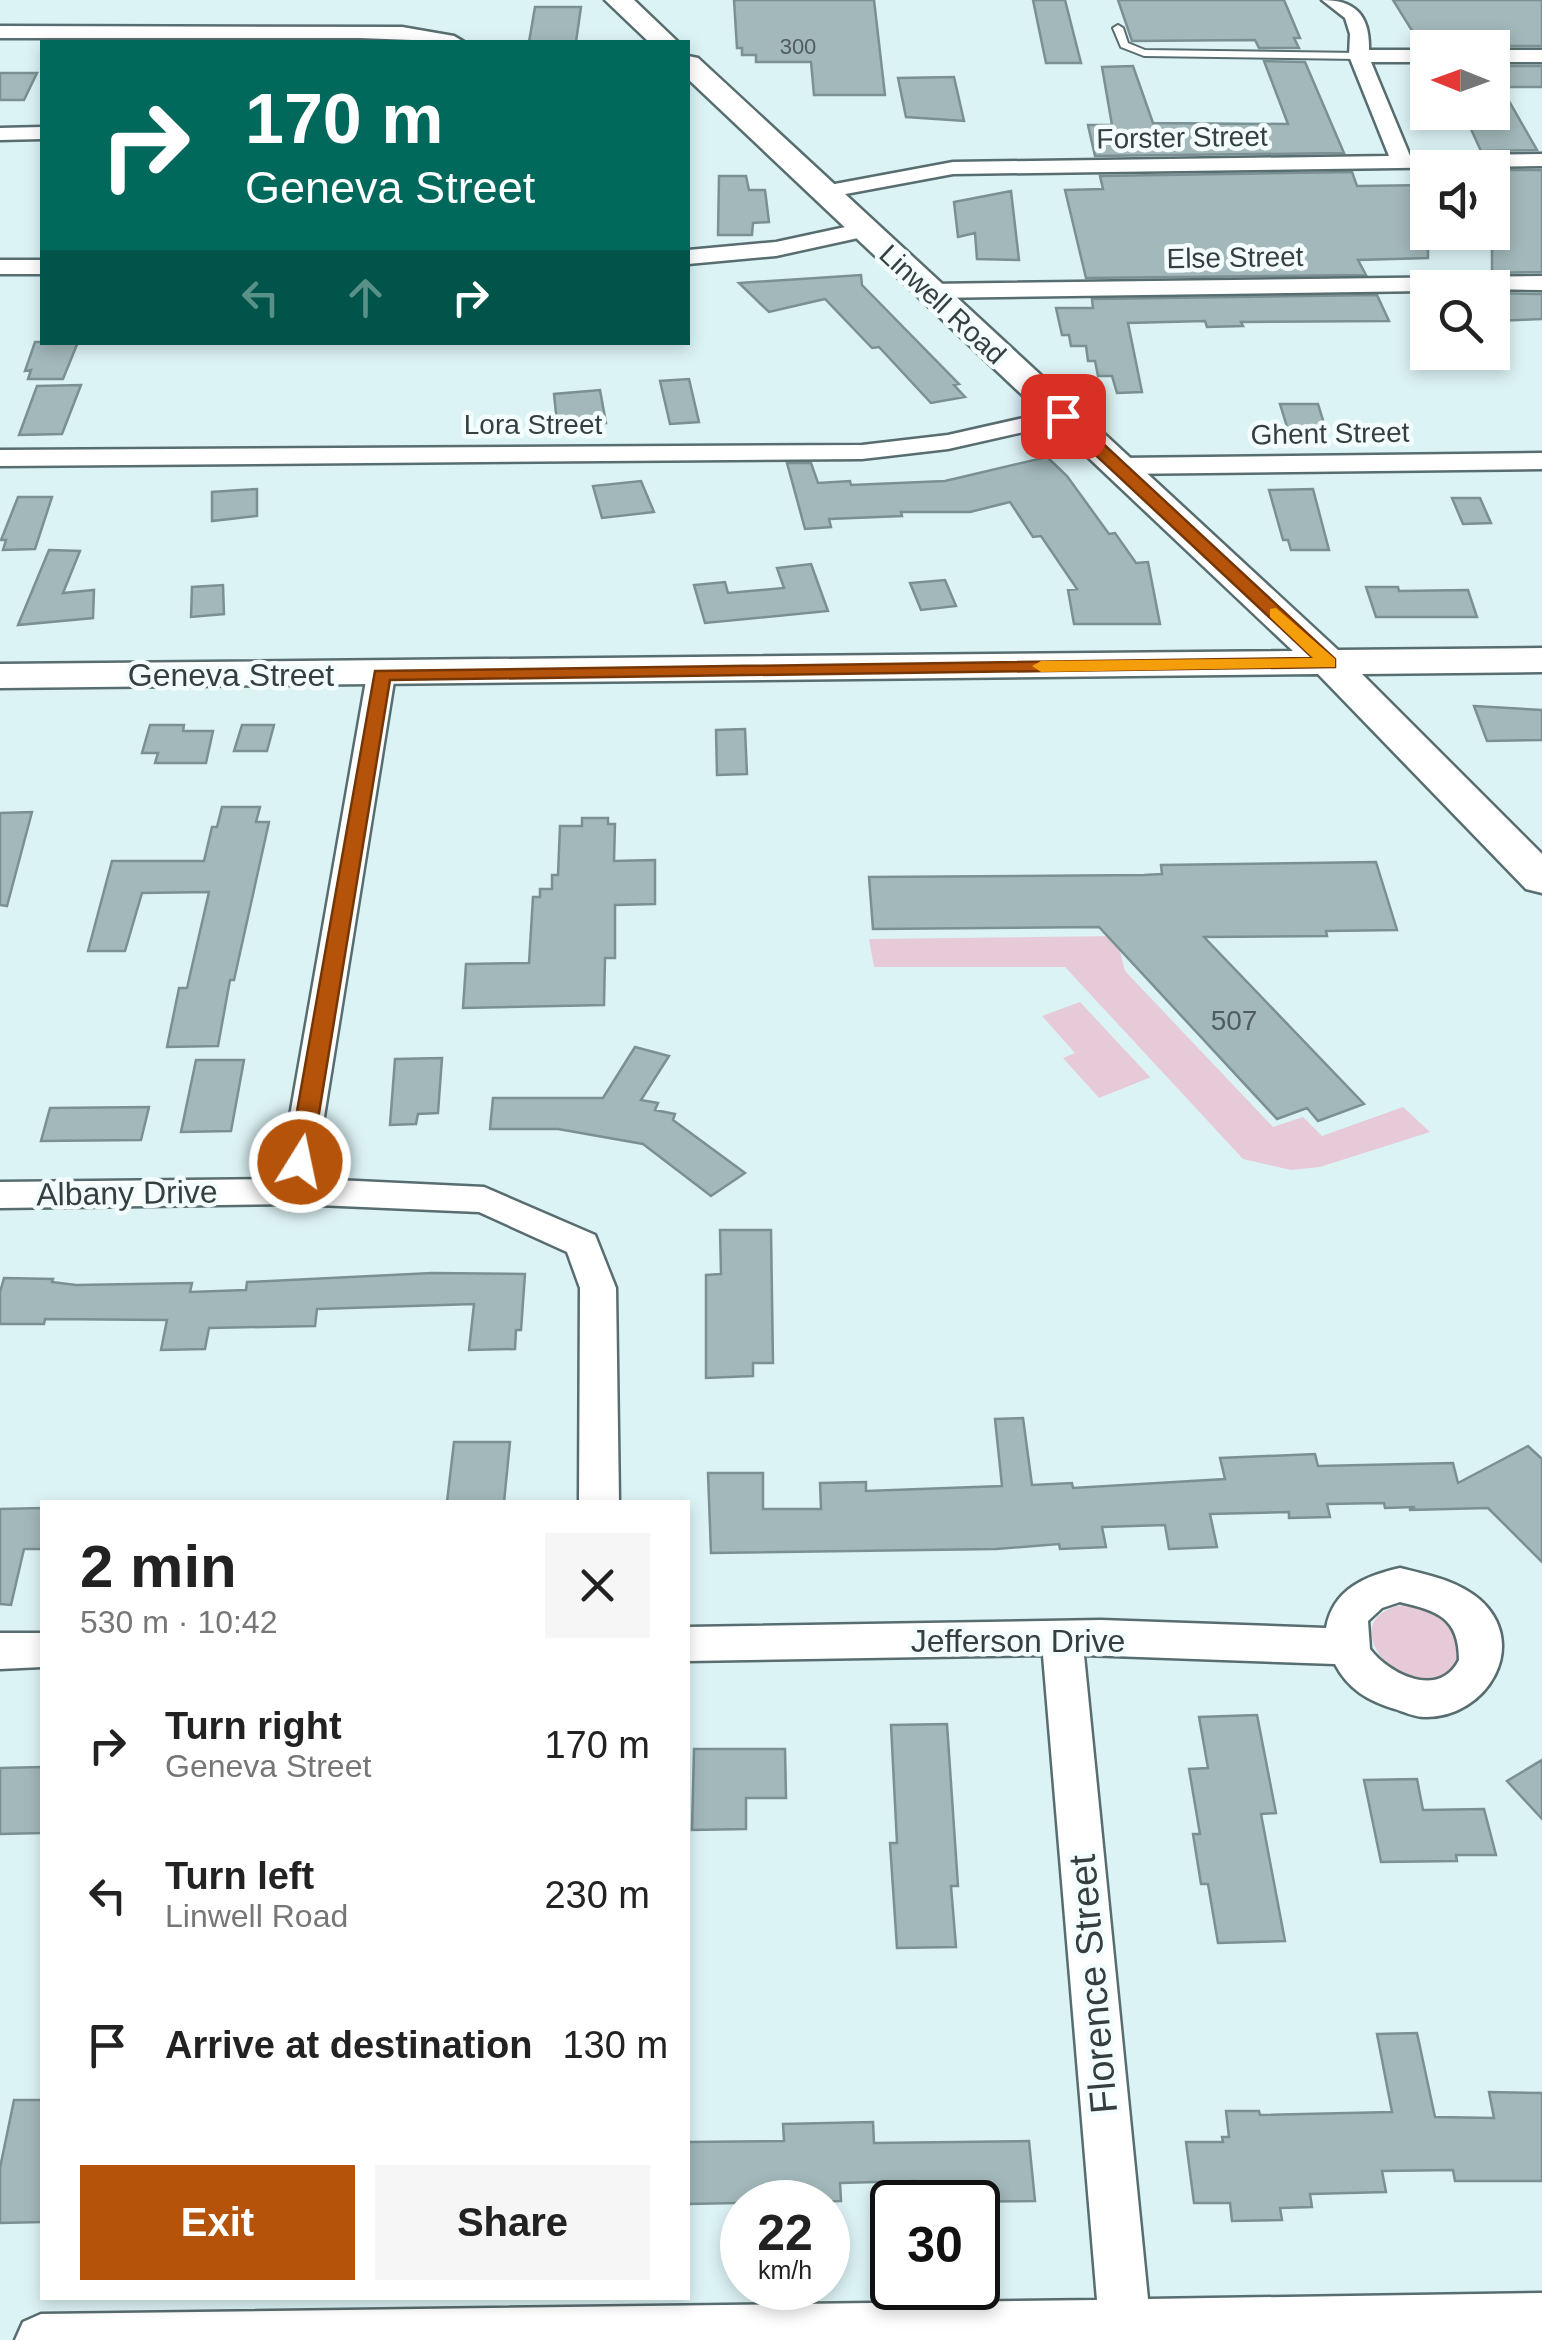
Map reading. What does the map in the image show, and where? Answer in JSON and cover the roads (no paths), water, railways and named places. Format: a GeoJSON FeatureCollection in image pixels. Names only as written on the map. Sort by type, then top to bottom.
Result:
{"type":"FeatureCollection","features":[{"type":"Feature","properties":{"kind":"main road"},"geometry":{"type":"LineString","coordinates":[[618,0],[662,40]]}},
{"type":"Feature","properties":{"kind":"main road","name":"Linwell Road"},"geometry":{"type":"LineString","coordinates":[[694,77],[824,192],[1329,663],[1542,879]]}},
{"type":"Feature","properties":{"kind":"main road","name":"Geneva Street"},"geometry":{"type":"LineString","coordinates":[[0,676],[1542,660]]}},
{"type":"Feature","properties":{"kind":"street"},"geometry":{"type":"LineString","coordinates":[[1331,0],[1354,16],[1360,34],[1359,56],[1402,162]]}},
{"type":"Feature","properties":{"kind":"street"},"geometry":{"type":"LineString","coordinates":[[0,32],[360,32],[446,40]]}},
{"type":"Feature","properties":{"kind":"street"},"geometry":{"type":"LineString","coordinates":[[1359,56],[1410,56]]}},
{"type":"Feature","properties":{"kind":"street"},"geometry":{"type":"LineString","coordinates":[[1510,56],[1542,56]]}},
{"type":"Feature","properties":{"kind":"street"},"geometry":{"type":"LineString","coordinates":[[0,134],[40,134]]}},
{"type":"Feature","properties":{"kind":"street","name":"Forster Street"},"geometry":{"type":"LineString","coordinates":[[824,192],[953,168],[1542,160]]}},
{"type":"Feature","properties":{"kind":"street"},"geometry":{"type":"LineString","coordinates":[[690,256],[746,256],[792,249],[864,230]]}},
{"type":"Feature","properties":{"kind":"street"},"geometry":{"type":"LineString","coordinates":[[0,267],[40,266]]}},
{"type":"Feature","properties":{"kind":"street","name":"Else Street"},"geometry":{"type":"LineString","coordinates":[[929,291],[1542,282]]}},
{"type":"Feature","properties":{"kind":"street","name":"Lora Street"},"geometry":{"type":"LineString","coordinates":[[0,458],[862,452],[948,442],[1063,416]]}},
{"type":"Feature","properties":{"kind":"street","name":"Ghent Street"},"geometry":{"type":"LineString","coordinates":[[1119,466],[1542,461]]}},
{"type":"Feature","properties":{"kind":"street"},"geometry":{"type":"LineString","coordinates":[[294,1191],[382,675]]}},
{"type":"Feature","properties":{"kind":"street","name":"Albany Drive"},"geometry":{"type":"LineString","coordinates":[[0,1195],[294,1191],[484,1200],[582,1244],[598,1288],[599,1500]]}},
{"type":"Feature","properties":{"kind":"street","name":"Jefferson Drive"},"geometry":{"type":"LineString","coordinates":[[690,1644],[1062,1640],[1269,1641],[1348,1647]]}},
{"type":"Feature","properties":{"kind":"street","name":"Florence Street"},"geometry":{"type":"LineString","coordinates":[[1062,1640],[1124,2328]]}},
{"type":"Feature","properties":{"kind":"street"},"geometry":{"type":"LineString","coordinates":[[0,1650],[40,1650]]}},
{"type":"Feature","properties":{"kind":"street"},"geometry":{"type":"LineString","coordinates":[[41,2340],[1124,2328],[1542,2319]]}},
{"type":"Feature","properties":{"kind":"lane"},"geometry":{"type":"LineString","coordinates":[[1118,28],[1124,45],[1144,53],[1359,56]]}}]}
